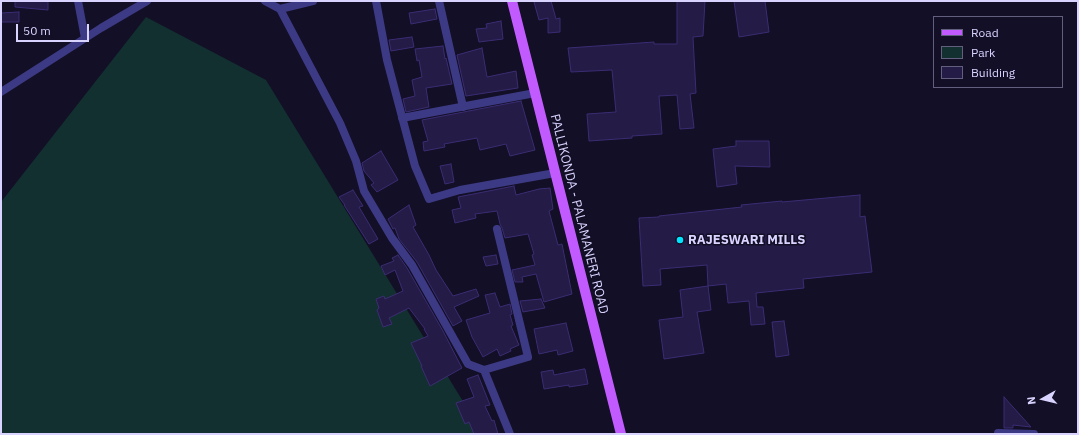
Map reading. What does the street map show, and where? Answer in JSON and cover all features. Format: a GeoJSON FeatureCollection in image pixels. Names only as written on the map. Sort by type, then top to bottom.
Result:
{"type":"FeatureCollection","features":[{"type":"Feature","properties":{"kind":"main road","name":"PALLIKONDA - PALAMANERI ROAD"},"geometry":{"type":"LineString","coordinates":[[512,1],[621,434]]}},
{"type":"Feature","properties":{"kind":"street"},"geometry":{"type":"LineString","coordinates":[[78,1],[85,38]]}},
{"type":"Feature","properties":{"kind":"street"},"geometry":{"type":"LineString","coordinates":[[1,92],[85,38],[147,1]]}},
{"type":"Feature","properties":{"kind":"street"},"geometry":{"type":"LineString","coordinates":[[265,1],[280,9],[340,123],[356,161],[364,191],[392,238],[412,265],[468,364],[484,370],[528,357],[497,229]]}},
{"type":"Feature","properties":{"kind":"street"},"geometry":{"type":"LineString","coordinates":[[280,9],[303,2],[313,1]]}},
{"type":"Feature","properties":{"kind":"street"},"geometry":{"type":"LineString","coordinates":[[376,1],[386,60],[415,166],[429,199],[460,190],[555,173]]}},
{"type":"Feature","properties":{"kind":"street"},"geometry":{"type":"LineString","coordinates":[[440,1],[463,107]]}},
{"type":"Feature","properties":{"kind":"street"},"geometry":{"type":"LineString","coordinates":[[402,118],[535,93]]}},
{"type":"Feature","properties":{"kind":"street"},"geometry":{"type":"LineString","coordinates":[[484,370],[510,434]]}},
{"type":"Feature","properties":{"kind":"street"},"geometry":{"type":"LineString","coordinates":[[998,433],[1034,434]]}},
{"type":"Feature","properties":{"kind":"green space"},"geometry":{"type":"Polygon","coordinates":[[[146,17],[266,80],[483,434],[1,434],[1,202],[146,17]]]}},
{"type":"Feature","properties":{"kind":"building"},"geometry":{"type":"Polygon","coordinates":[[[15,1],[48,1],[48,10],[15,7],[15,1]]]}},
{"type":"Feature","properties":{"kind":"building"},"geometry":{"type":"Polygon","coordinates":[[[551,1],[556,19],[560,18],[560,32],[548,33],[548,18],[539,20],[534,2],[551,1]]]}},
{"type":"Feature","properties":{"kind":"building"},"geometry":{"type":"Polygon","coordinates":[[[677,1],[705,1],[703,36],[693,37],[696,93],[690,94],[694,128],[680,129],[677,95],[659,96],[662,134],[589,141],[587,114],[616,112],[612,70],[571,72],[568,48],[654,42],[654,44],[677,44],[677,1]]]}},
{"type":"Feature","properties":{"kind":"building"},"geometry":{"type":"Polygon","coordinates":[[[734,1],[765,1],[769,32],[739,37],[734,1]]]}},
{"type":"Feature","properties":{"kind":"building"},"geometry":{"type":"Polygon","coordinates":[[[435,9],[437,19],[411,24],[409,13],[435,9]]]}},
{"type":"Feature","properties":{"kind":"building"},"geometry":{"type":"Polygon","coordinates":[[[19,12],[19,22],[1,22],[1,13],[19,12]]]}},
{"type":"Feature","properties":{"kind":"building"},"geometry":{"type":"Polygon","coordinates":[[[501,21],[503,39],[479,42],[476,29],[487,28],[486,24],[501,21]]]}},
{"type":"Feature","properties":{"kind":"building"},"geometry":{"type":"Polygon","coordinates":[[[412,37],[414,47],[391,51],[389,40],[412,37]]]}},
{"type":"Feature","properties":{"kind":"building"},"geometry":{"type":"Polygon","coordinates":[[[443,46],[452,84],[426,88],[429,107],[406,112],[403,99],[415,96],[412,80],[422,77],[419,60],[417,61],[415,49],[443,46]]]}},
{"type":"Feature","properties":{"kind":"building"},"geometry":{"type":"Polygon","coordinates":[[[482,48],[487,77],[516,71],[518,88],[466,96],[457,55],[482,48]]]}},
{"type":"Feature","properties":{"kind":"building"},"geometry":{"type":"Polygon","coordinates":[[[521,101],[535,150],[510,156],[506,144],[480,150],[477,138],[444,144],[445,147],[424,151],[423,142],[428,141],[422,120],[521,101]]]}},
{"type":"Feature","properties":{"kind":"building"},"geometry":{"type":"Polygon","coordinates":[[[736,141],[769,141],[770,167],[735,166],[737,184],[717,187],[713,149],[736,146],[736,141]]]}},
{"type":"Feature","properties":{"kind":"building"},"geometry":{"type":"Polygon","coordinates":[[[381,151],[398,180],[377,192],[371,185],[374,183],[364,171],[362,163],[381,151]]]}},
{"type":"Feature","properties":{"kind":"building"},"geometry":{"type":"Polygon","coordinates":[[[451,164],[454,182],[445,184],[440,166],[451,164]]]}},
{"type":"Feature","properties":{"kind":"building"},"geometry":{"type":"Polygon","coordinates":[[[514,186],[516,195],[539,189],[550,188],[553,209],[549,211],[558,245],[562,244],[572,294],[544,302],[536,274],[522,277],[523,282],[515,282],[512,270],[535,265],[532,255],[534,254],[528,234],[505,238],[497,211],[475,214],[476,218],[455,223],[452,210],[461,208],[458,197],[514,186]]]}},
{"type":"Feature","properties":{"kind":"building"},"geometry":{"type":"Polygon","coordinates":[[[353,190],[363,206],[359,207],[378,239],[369,244],[339,197],[353,190]]]}},
{"type":"Feature","properties":{"kind":"building"},"geometry":{"type":"Polygon","coordinates":[[[860,195],[860,217],[865,216],[872,272],[803,279],[804,288],[756,293],[757,307],[763,307],[765,324],[751,325],[749,301],[728,303],[726,284],[708,286],[707,265],[660,269],[661,285],[643,286],[639,218],[742,207],[741,205],[860,195]]]}},
{"type":"Feature","properties":{"kind":"building"},"geometry":{"type":"Polygon","coordinates":[[[409,205],[416,225],[413,227],[436,270],[453,296],[476,289],[479,296],[454,307],[462,321],[453,326],[417,262],[399,239],[395,228],[393,229],[388,219],[409,205]]]}},
{"type":"Feature","properties":{"kind":"building"},"geometry":{"type":"Polygon","coordinates":[[[398,255],[443,331],[462,368],[430,386],[411,343],[428,336],[425,329],[409,308],[389,318],[392,324],[383,327],[377,310],[379,308],[376,299],[384,296],[385,299],[403,291],[395,270],[385,275],[381,266],[394,261],[392,258],[398,255]]]}},
{"type":"Feature","properties":{"kind":"building"},"geometry":{"type":"Polygon","coordinates":[[[496,255],[498,264],[486,266],[483,257],[496,255]]]}},
{"type":"Feature","properties":{"kind":"building"},"geometry":{"type":"Polygon","coordinates":[[[708,286],[711,310],[697,312],[704,353],[664,359],[659,320],[683,317],[680,290],[708,286]]]}},
{"type":"Feature","properties":{"kind":"building"},"geometry":{"type":"Polygon","coordinates":[[[495,293],[500,307],[510,304],[512,314],[510,315],[513,325],[511,326],[519,345],[500,356],[497,349],[483,357],[472,337],[466,320],[490,313],[485,295],[495,293]]]}},
{"type":"Feature","properties":{"kind":"building"},"geometry":{"type":"Polygon","coordinates":[[[541,299],[545,308],[523,312],[520,301],[541,299]]]}},
{"type":"Feature","properties":{"kind":"building"},"geometry":{"type":"Polygon","coordinates":[[[784,321],[789,355],[776,357],[772,322],[784,321]]]}},
{"type":"Feature","properties":{"kind":"building"},"geometry":{"type":"Polygon","coordinates":[[[566,323],[573,351],[558,355],[557,350],[539,354],[534,329],[566,323]]]}},
{"type":"Feature","properties":{"kind":"building"},"geometry":{"type":"Polygon","coordinates":[[[585,369],[588,384],[544,389],[541,372],[553,370],[554,375],[585,369]]]}},
{"type":"Feature","properties":{"kind":"building"},"geometry":{"type":"Polygon","coordinates":[[[478,375],[490,405],[485,406],[492,421],[494,420],[498,434],[474,434],[469,422],[465,424],[456,403],[474,397],[467,379],[478,375]]]}},
{"type":"Feature","properties":{"kind":"building"},"geometry":{"type":"Polygon","coordinates":[[[1004,397],[1031,427],[1013,425],[1013,428],[1004,428],[1004,397]]]}},
{"type":"Feature","properties":{"kind":"place","name":"RAJESWARI MILLS"},"geometry":{"type":"Point","coordinates":[680,240]}}]}
